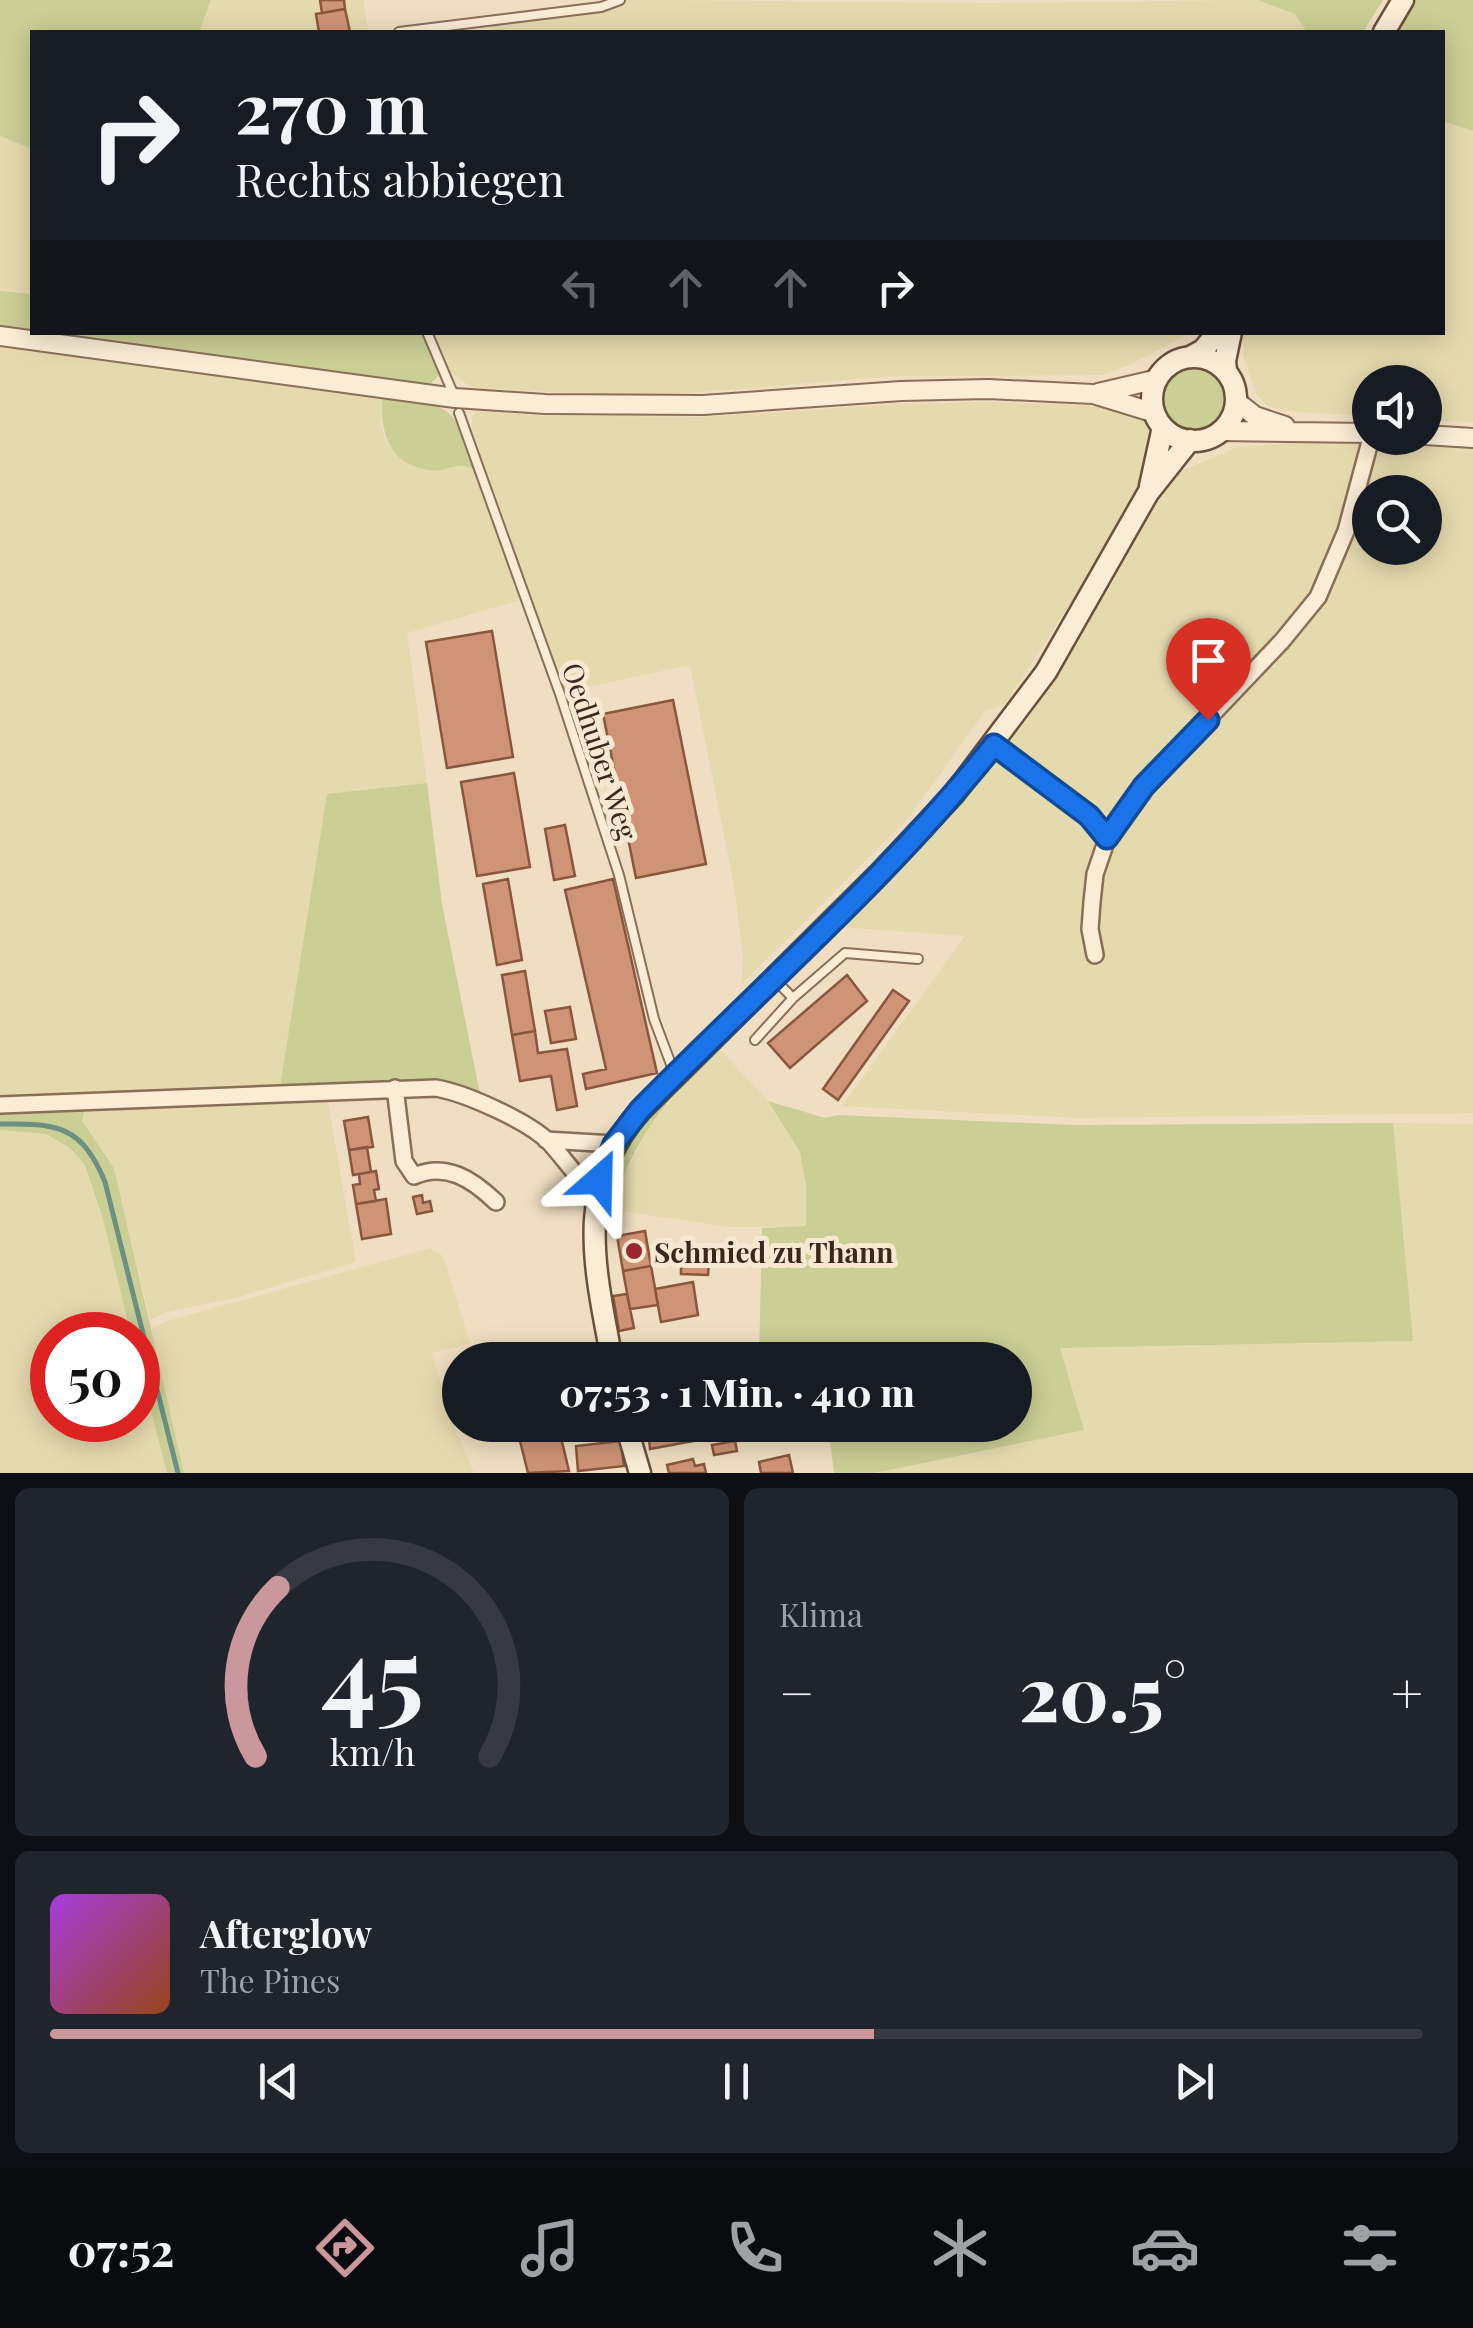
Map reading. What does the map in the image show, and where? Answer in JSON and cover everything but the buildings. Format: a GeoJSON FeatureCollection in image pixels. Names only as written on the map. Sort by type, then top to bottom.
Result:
{"type":"FeatureCollection","features":[{"type":"Feature","properties":{"kind":"main road"},"geometry":{"type":"LineString","coordinates":[[1385,30],[1403,0]]}},
{"type":"Feature","properties":{"kind":"main road"},"geometry":{"type":"LineString","coordinates":[[1148,493],[1159,420],[1153,392],[1158,379],[1168,366],[1203,350],[1216,335]]}},
{"type":"Feature","properties":{"kind":"main road"},"geometry":{"type":"LineString","coordinates":[[1159,420],[1178,437],[1190,440],[1204,440],[1222,431],[1234,412],[1236,400],[1225,361],[1230,335]]}},
{"type":"Feature","properties":{"kind":"main road"},"geometry":{"type":"LineString","coordinates":[[1190,357],[1204,358],[1226,371]]}},
{"type":"Feature","properties":{"kind":"main road"},"geometry":{"type":"LineString","coordinates":[[609,1342],[595,1247],[597,1194],[603,1167],[614,1144],[675,1075],[928,823],[994,745],[1063,644],[1148,493],[1190,440]]}},
{"type":"Feature","properties":{"kind":"main road"},"geometry":{"type":"LineString","coordinates":[[631,1442],[640,1473]]}},
{"type":"Feature","properties":{"kind":"street"},"geometry":{"type":"LineString","coordinates":[[0,336],[457,406],[644,406],[988,389],[1093,394],[1158,379]]}},
{"type":"Feature","properties":{"kind":"street"},"geometry":{"type":"LineString","coordinates":[[1093,394],[1159,420]]}},
{"type":"Feature","properties":{"kind":"street"},"geometry":{"type":"LineString","coordinates":[[1236,400],[1254,416],[1300,430]]}},
{"type":"Feature","properties":{"kind":"street"},"geometry":{"type":"LineString","coordinates":[[1222,431],[1352,434]]}},
{"type":"Feature","properties":{"kind":"street"},"geometry":{"type":"LineString","coordinates":[[1442,436],[1473,438]]}},
{"type":"Feature","properties":{"kind":"street"},"geometry":{"type":"LineString","coordinates":[[1095,955],[1090,929],[1092,902],[1095,874],[1107,838],[1144,786],[1282,641],[1318,597],[1346,531],[1366,455]]}},
{"type":"Feature","properties":{"kind":"street"},"geometry":{"type":"LineString","coordinates":[[994,745],[1089,816],[1107,838]]}},
{"type":"Feature","properties":{"kind":"street"},"geometry":{"type":"LineString","coordinates":[[395,1088],[404,1161],[414,1176],[432,1168],[450,1172],[496,1202]]}},
{"type":"Feature","properties":{"kind":"street"},"geometry":{"type":"LineString","coordinates":[[0,1105],[395,1088],[457,1092],[546,1140],[575,1176],[597,1194]]}},
{"type":"Feature","properties":{"kind":"street"},"geometry":{"type":"LineString","coordinates":[[546,1140],[614,1144]]}},
{"type":"Feature","properties":{"kind":"lane"},"geometry":{"type":"LineString","coordinates":[[414,30],[601,7],[620,0]]}},
{"type":"Feature","properties":{"kind":"lane","name":"Oedhuber Weg"},"geometry":{"type":"LineString","coordinates":[[428,335],[560,694],[613,857],[654,1020],[675,1075]]}},
{"type":"Feature","properties":{"kind":"lane"},"geometry":{"type":"LineString","coordinates":[[754,1040],[793,998],[845,953],[918,958]]}},
{"type":"Feature","properties":{"kind":"lane"},"geometry":{"type":"LineString","coordinates":[[774,978],[793,998]]}},
{"type":"Feature","properties":{"kind":"shaded area"},"geometry":{"type":"Polygon","coordinates":[[[211,0],[363,0],[368,30],[200,30],[211,0]]]}},
{"type":"Feature","properties":{"kind":"shaded area"},"geometry":{"type":"Polygon","coordinates":[[[628,0],[991,3],[1258,0],[1296,14],[1306,30],[493,30],[492,22],[614,8],[628,0]]]}},
{"type":"Feature","properties":{"kind":"shaded area"},"geometry":{"type":"Polygon","coordinates":[[[1445,122],[1473,131],[1473,422],[1442,421],[1442,365],[1352,365],[1352,415],[1268,406],[1256,394],[1243,355],[1242,335],[1445,335],[1445,122]]]}},
{"type":"Feature","properties":{"kind":"shaded area"},"geometry":{"type":"Polygon","coordinates":[[[0,136],[30,148],[30,294],[0,291],[0,136]]]}},
{"type":"Feature","properties":{"kind":"shaded area"},"geometry":{"type":"Polygon","coordinates":[[[432,335],[1186,335],[1102,375],[895,376],[674,394],[594,394],[473,388],[451,373],[432,335]]]}},
{"type":"Feature","properties":{"kind":"shaded area"},"geometry":{"type":"Polygon","coordinates":[[[0,345],[382,398],[380,422],[385,439],[412,465],[445,469],[462,463],[476,470],[523,599],[407,633],[427,783],[327,794],[280,1086],[0,1098],[0,345]]]}},
{"type":"Feature","properties":{"kind":"shaded area"},"geometry":{"type":"Polygon","coordinates":[[[987,402],[1089,406],[1138,415],[1149,432],[1150,449],[1137,488],[1084,582],[1005,704],[984,712],[910,816],[742,984],[743,957],[733,879],[690,665],[564,692],[472,429],[475,411],[545,416],[704,417],[987,402]]]}},
{"type":"Feature","properties":{"kind":"shaded area"},"geometry":{"type":"Polygon","coordinates":[[[1339,440],[1352,441],[1352,455],[1442,455],[1442,445],[1473,446],[1473,1113],[1078,1118],[842,1106],[965,936],[840,927],[931,836],[1026,719],[1108,590],[1173,475],[1238,447],[1339,440]]]}},
{"type":"Feature","properties":{"kind":"shaded area"},"geometry":{"type":"Polygon","coordinates":[[[721,1051],[768,1101],[800,1152],[806,1185],[806,1227],[730,1227],[614,1210],[621,1182],[648,1129],[699,1064],[712,1052],[721,1051]]]}},
{"type":"Feature","properties":{"kind":"shaded area"},"geometry":{"type":"Polygon","coordinates":[[[327,1098],[356,1262],[235,1298],[160,1315],[148,1312],[114,1168],[81,1121],[84,1111],[327,1098]]]}},
{"type":"Feature","properties":{"kind":"shaded area"},"geometry":{"type":"Polygon","coordinates":[[[1393,1123],[1473,1124],[1473,1473],[875,1473],[1083,1430],[1059,1348],[1412,1341],[1393,1123]]]}},
{"type":"Feature","properties":{"kind":"shaded area"},"geometry":{"type":"Polygon","coordinates":[[[0,1130],[46,1134],[70,1148],[85,1165],[103,1219],[125,1312],[30,1312],[30,1442],[159,1442],[167,1473],[0,1473],[0,1130]]]}},
{"type":"Feature","properties":{"kind":"shaded area"},"geometry":{"type":"Polygon","coordinates":[[[431,1248],[443,1256],[470,1342],[442,1342],[442,1350],[432,1353],[442,1389],[442,1442],[461,1442],[474,1473],[184,1473],[160,1368],[160,1324],[431,1248]]]}},
{"type":"Feature","properties":{"kind":"green space"},"geometry":{"type":"Polygon","coordinates":[[[0,0],[211,0],[200,30],[30,30],[30,148],[0,136],[0,0]]]}},
{"type":"Feature","properties":{"kind":"green space"},"geometry":{"type":"Polygon","coordinates":[[[1258,0],[1383,0],[1364,30],[1306,30],[1295,14],[1258,0]]]}},
{"type":"Feature","properties":{"kind":"green space"},"geometry":{"type":"Polygon","coordinates":[[[1411,0],[1473,0],[1473,131],[1445,122],[1445,30],[1393,30],[1411,0]]]}},
{"type":"Feature","properties":{"kind":"green space"},"geometry":{"type":"Polygon","coordinates":[[[0,291],[30,294],[30,330],[0,326],[0,291]]]}},
{"type":"Feature","properties":{"kind":"green space"},"geometry":{"type":"Polygon","coordinates":[[[63,335],[423,335],[439,375],[428,387],[63,335]]]}},
{"type":"Feature","properties":{"kind":"green space"},"geometry":{"type":"Polygon","coordinates":[[[1193,365],[1216,375],[1226,398],[1216,421],[1193,431],[1170,421],[1160,398],[1170,375],[1193,365]]]}},
{"type":"Feature","properties":{"kind":"green space"},"geometry":{"type":"Polygon","coordinates":[[[382,398],[423,403],[446,411],[460,430],[476,470],[457,466],[430,470],[405,462],[385,434],[382,398]]]}},
{"type":"Feature","properties":{"kind":"green space"},"geometry":{"type":"Polygon","coordinates":[[[427,783],[442,904],[480,1094],[433,1081],[280,1086],[327,794],[427,783]]]}},
{"type":"Feature","properties":{"kind":"green space"},"geometry":{"type":"Polygon","coordinates":[[[699,1064],[636,1150],[614,1210],[609,1192],[612,1172],[622,1151],[653,1111],[699,1064]]]}},
{"type":"Feature","properties":{"kind":"green space"},"geometry":{"type":"Polygon","coordinates":[[[768,1101],[825,1118],[838,1115],[1073,1125],[1393,1123],[1413,1341],[1060,1348],[1084,1430],[1032,1441],[1032,1342],[759,1342],[762,1228],[806,1226],[806,1185],[800,1152],[768,1101]]]}},
{"type":"Feature","properties":{"kind":"green space"},"geometry":{"type":"Polygon","coordinates":[[[84,1111],[82,1121],[114,1168],[147,1312],[125,1312],[103,1219],[85,1165],[70,1148],[46,1134],[0,1130],[0,1113],[84,1111]]]}},
{"type":"Feature","properties":{"kind":"green space"},"geometry":{"type":"Polygon","coordinates":[[[160,1368],[184,1473],[167,1473],[159,1442],[160,1368]]]}},
{"type":"Feature","properties":{"kind":"green space"},"geometry":{"type":"Polygon","coordinates":[[[830,1442],[1026,1442],[875,1473],[834,1473],[830,1442]]]}},
{"type":"Feature","properties":{"kind":"waterway"},"geometry":{"type":"LineString","coordinates":[[0,1124],[38,1125],[66,1132],[87,1149],[96,1163],[105,1182],[178,1473]]}},
{"type":"Feature","properties":{"kind":"place","name":"Schmied zu Thann"},"geometry":{"type":"Point","coordinates":[634,1251]}},
{"type":"Feature","properties":{"kind":"route"},"geometry":{"type":"LineString","coordinates":[[599,1180],[607,1156],[625,1126],[878,876],[994,745],[1089,816],[1107,838],[1144,786],[1208,720]]}}]}
